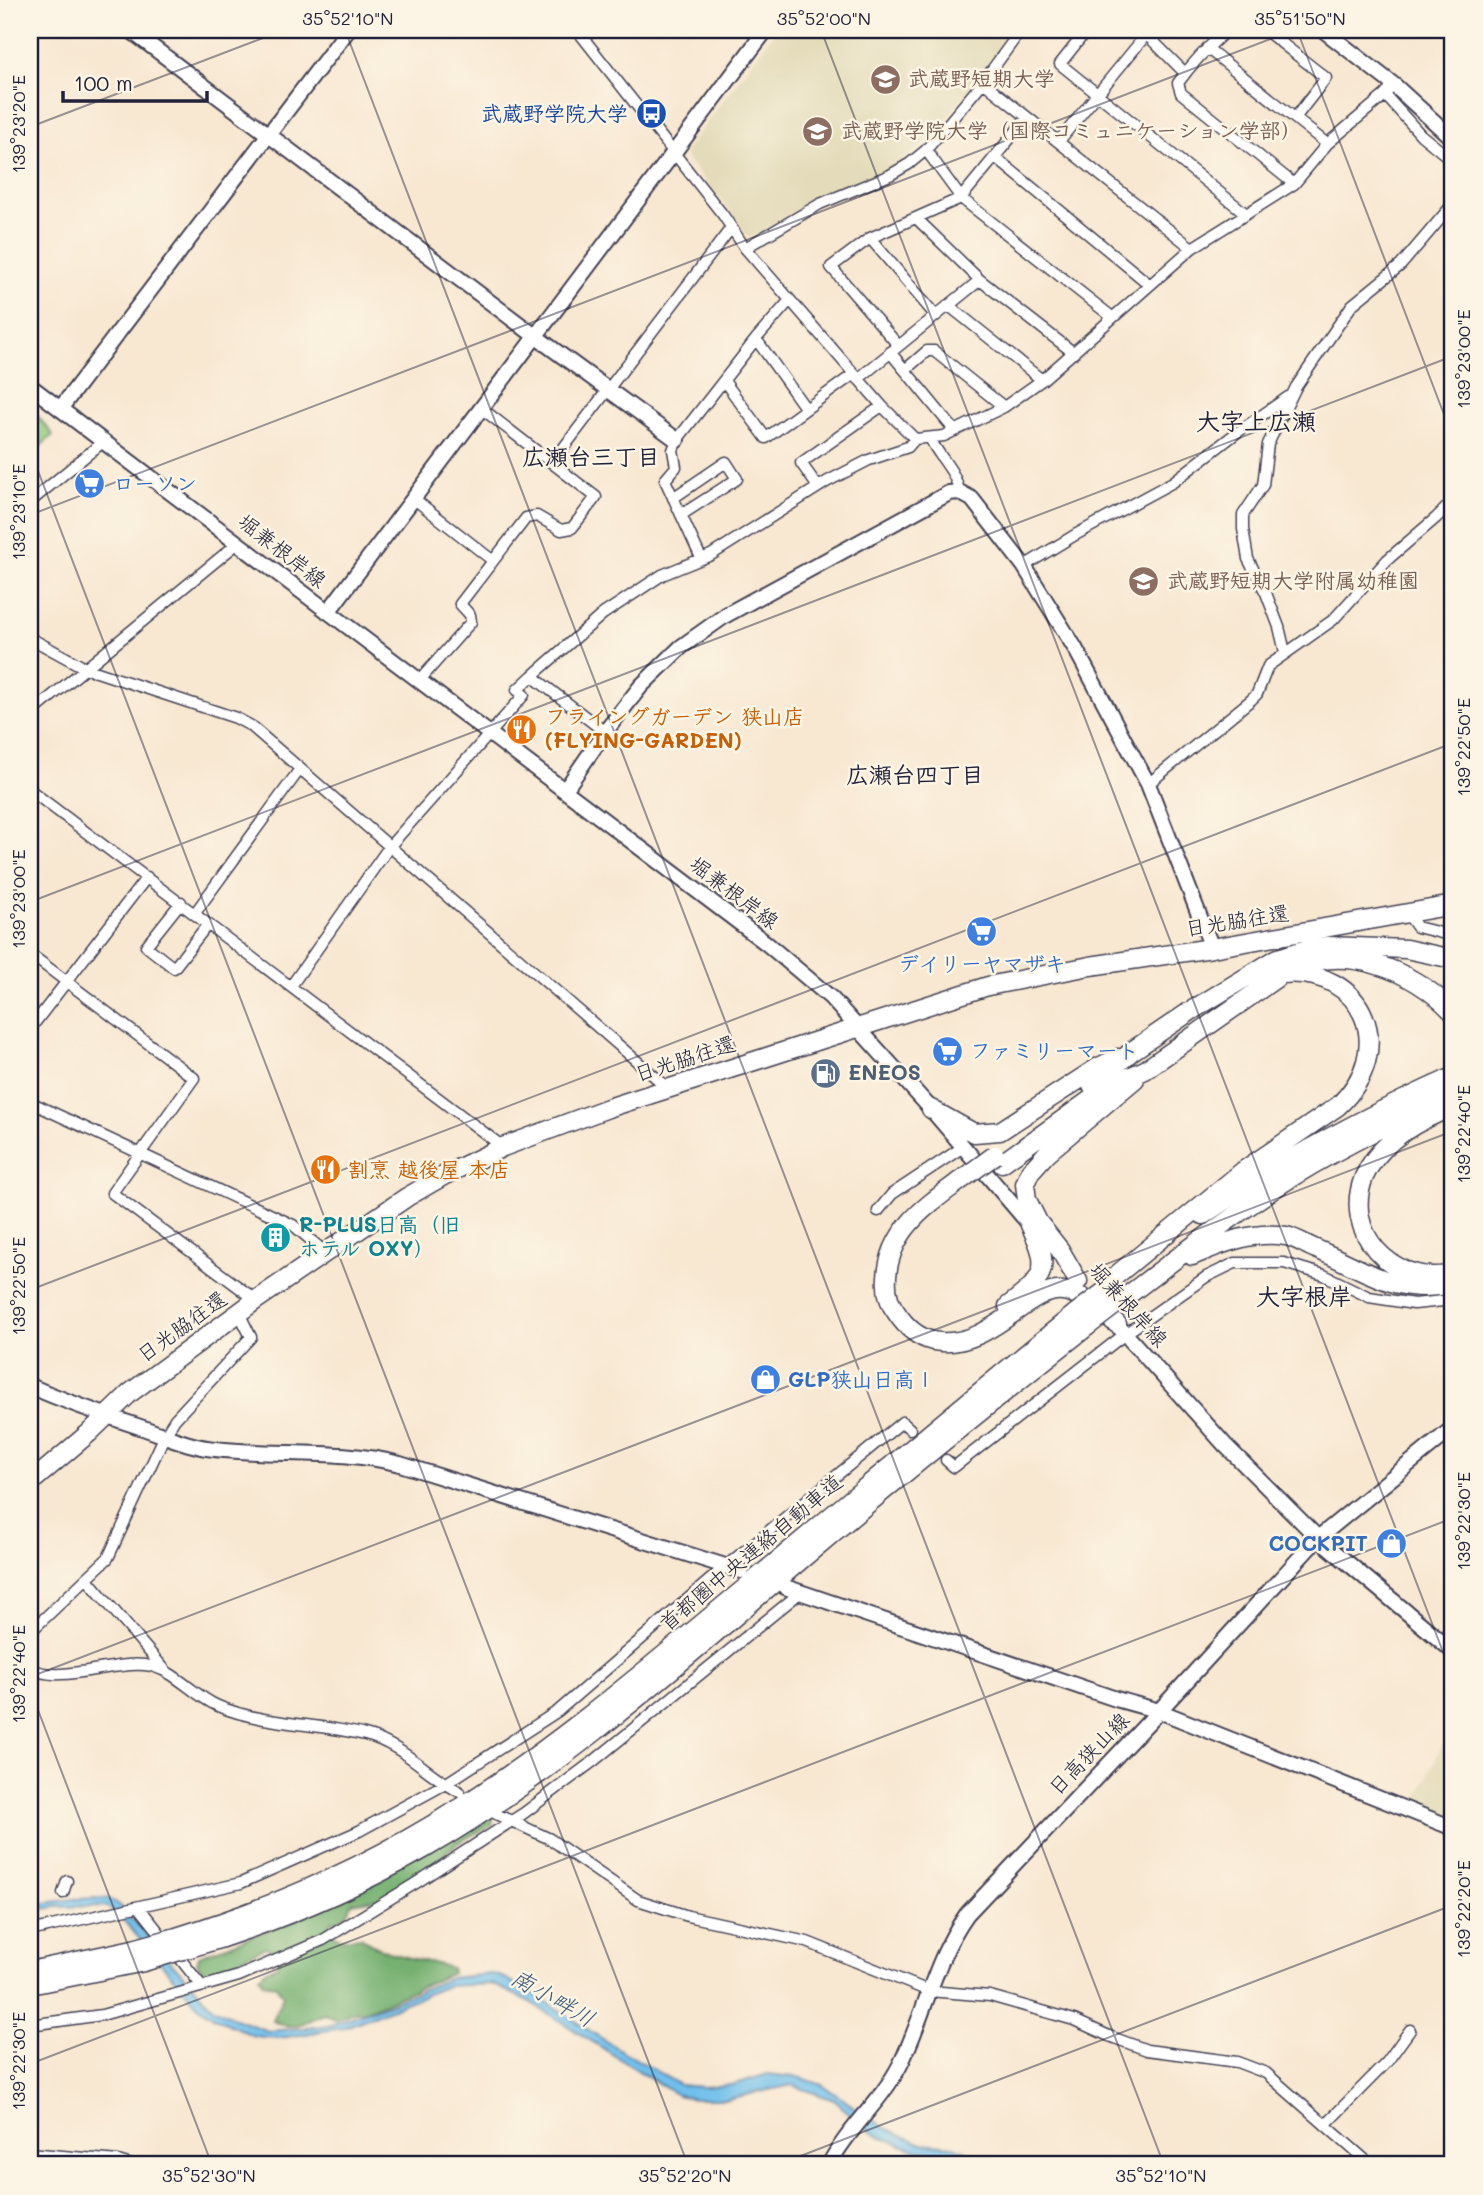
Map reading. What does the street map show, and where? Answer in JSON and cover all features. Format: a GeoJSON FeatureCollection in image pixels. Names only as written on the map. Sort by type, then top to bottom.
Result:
{"type":"FeatureCollection","features":[{"type":"Feature","properties":{"kind":"highway","name":"日光脇往還"},"geometry":{"type":"LineString","coordinates":[[30,1483],[108,1416],[130,1393],[256,1300],[407,1197],[503,1147],[608,1108],[952,996],[1031,976],[1212,948],[1453,905]]}},
{"type":"Feature","properties":{"kind":"highway"},"geometry":{"type":"LineString","coordinates":[[999,1159],[1105,1076],[1132,1051],[1189,1012],[1278,958],[1328,946],[1406,948],[1453,959]]}},
{"type":"Feature","properties":{"kind":"highway"},"geometry":{"type":"LineString","coordinates":[[1351,947],[1399,962],[1427,977],[1453,1001]]}},
{"type":"Feature","properties":{"kind":"highway"},"geometry":{"type":"LineString","coordinates":[[1078,1280],[1060,1250],[1038,1222],[1027,1200],[1025,1184],[1030,1172],[1047,1153],[1145,1070],[1282,974],[1306,962],[1342,958],[1390,969],[1420,984],[1453,1012]]}},
{"type":"Feature","properties":{"kind":"highway"},"geometry":{"type":"LineString","coordinates":[[1114,1289],[1214,1193],[1338,1106],[1359,1083],[1367,1065],[1369,1035],[1362,1014],[1349,994],[1335,983],[1317,975],[1301,972],[1282,974]]}},
{"type":"Feature","properties":{"kind":"highway"},"geometry":{"type":"LineString","coordinates":[[931,1109],[974,1133],[1000,1131],[1097,1068],[1132,1051]]}},
{"type":"Feature","properties":{"kind":"highway"},"geometry":{"type":"LineString","coordinates":[[1121,1329],[1076,1295],[1062,1291],[1040,1297],[990,1330],[954,1342],[933,1341],[917,1335],[902,1322],[891,1306],[886,1288],[888,1265],[893,1247],[902,1231],[920,1210],[1111,1085],[1145,1070]]}},
{"type":"Feature","properties":{"kind":"highway"},"geometry":{"type":"LineString","coordinates":[[1114,1289],[1202,1216],[1278,1166],[1353,1124],[1453,1077]]}},
{"type":"Feature","properties":{"kind":"highway"},"geometry":{"type":"LineString","coordinates":[[1162,1269],[1280,1184],[1361,1138],[1453,1094]]}},
{"type":"Feature","properties":{"kind":"highway"},"geometry":{"type":"LineString","coordinates":[[1453,1106],[1404,1132],[1384,1148],[1363,1179],[1360,1214],[1366,1235],[1388,1262],[1417,1275],[1453,1273]]}},
{"type":"Feature","properties":{"kind":"highway"},"geometry":{"type":"LineString","coordinates":[[968,1181],[930,1214],[899,1253],[894,1283],[898,1299],[908,1315],[928,1328],[945,1331],[963,1329],[1005,1308],[1034,1285],[1041,1275],[1043,1259],[1030,1225]]}},
{"type":"Feature","properties":{"kind":"highway"},"geometry":{"type":"LineString","coordinates":[[1114,1289],[1223,1242],[1252,1236],[1287,1236],[1332,1255],[1371,1276],[1408,1288],[1433,1288],[1453,1284]]}},
{"type":"Feature","properties":{"kind":"highway","name":"首都圏中央連絡自動車道"},"geometry":{"type":"LineString","coordinates":[[30,1985],[178,1944],[266,1907],[415,1835],[492,1787],[592,1713],[1082,1319],[1114,1289]]}},
{"type":"Feature","properties":{"kind":"highway","name":"首都圏中央連絡自動車道"},"geometry":{"type":"LineString","coordinates":[[30,1971],[139,1956]]}},
{"type":"Feature","properties":{"kind":"street"},"geometry":{"type":"LineString","coordinates":[[130,30],[677,440]]}},
{"type":"Feature","properties":{"kind":"street"},"geometry":{"type":"LineString","coordinates":[[60,409],[348,30]]}},
{"type":"Feature","properties":{"kind":"street"},"geometry":{"type":"LineString","coordinates":[[578,30],[745,248],[856,377],[915,439]]}},
{"type":"Feature","properties":{"kind":"street"},"geometry":{"type":"LineString","coordinates":[[328,612],[766,30]]}},
{"type":"Feature","properties":{"kind":"street"},"geometry":{"type":"LineString","coordinates":[[745,248],[820,204],[890,175],[909,164],[926,150],[984,82],[1021,30]]}},
{"type":"Feature","properties":{"kind":"street"},"geometry":{"type":"LineString","coordinates":[[1087,30],[1060,64],[1245,213]]}},
{"type":"Feature","properties":{"kind":"street"},"geometry":{"type":"LineString","coordinates":[[1227,30],[1185,72],[1178,83],[1181,93],[1294,184]]}},
{"type":"Feature","properties":{"kind":"street"},"geometry":{"type":"LineString","coordinates":[[1265,30],[1326,78],[1295,118]]}},
{"type":"Feature","properties":{"kind":"street"},"geometry":{"type":"LineString","coordinates":[[1323,30],[1390,90],[1453,139]]}},
{"type":"Feature","properties":{"kind":"street"},"geometry":{"type":"LineString","coordinates":[[1059,141],[1148,32],[1185,72]]}},
{"type":"Feature","properties":{"kind":"street"},"geometry":{"type":"LineString","coordinates":[[1207,48],[1327,144]]}},
{"type":"Feature","properties":{"kind":"street"},"geometry":{"type":"LineString","coordinates":[[984,82],[1192,248]]}},
{"type":"Feature","properties":{"kind":"street"},"geometry":{"type":"LineString","coordinates":[[291,986],[389,848],[523,695],[517,690],[603,614],[662,575],[711,555],[818,487],[869,460],[908,447],[915,439],[944,436],[1004,407],[1074,353],[1192,248],[1294,184],[1327,144],[1390,90]]}},
{"type":"Feature","properties":{"kind":"street"},"geometry":{"type":"LineString","coordinates":[[1390,90],[1421,135],[1453,161]]}},
{"type":"Feature","properties":{"kind":"street"},"geometry":{"type":"LineString","coordinates":[[955,431],[905,370],[894,348],[831,267],[870,238],[961,198],[1027,118]]}},
{"type":"Feature","properties":{"kind":"street"},"geometry":{"type":"LineString","coordinates":[[926,150],[961,198],[1112,317]]}},
{"type":"Feature","properties":{"kind":"street"},"geometry":{"type":"LineString","coordinates":[[995,157],[1150,285]]}},
{"type":"Feature","properties":{"kind":"street"},"geometry":{"type":"LineString","coordinates":[[1286,652],[1266,593],[1248,559],[1243,515],[1263,485],[1268,444],[1292,394],[1352,305],[1401,265],[1453,204]]}},
{"type":"Feature","properties":{"kind":"street"},"geometry":{"type":"LineString","coordinates":[[916,218],[981,280],[1074,353]]}},
{"type":"Feature","properties":{"kind":"street"},"geometry":{"type":"LineString","coordinates":[[552,463],[731,228]]}},
{"type":"Feature","properties":{"kind":"street"},"geometry":{"type":"LineString","coordinates":[[870,238],[935,315]]}},
{"type":"Feature","properties":{"kind":"street"},"geometry":{"type":"LineString","coordinates":[[724,381],[766,438],[856,377],[981,280]]}},
{"type":"Feature","properties":{"kind":"street"},"geometry":{"type":"LineString","coordinates":[[701,558],[665,480],[676,467],[673,450],[677,440],[790,300]]}},
{"type":"Feature","properties":{"kind":"street"},"geometry":{"type":"LineString","coordinates":[[948,305],[1042,380]]}},
{"type":"Feature","properties":{"kind":"street"},"geometry":{"type":"LineString","coordinates":[[756,339],[806,409]]}},
{"type":"Feature","properties":{"kind":"street"},"geometry":{"type":"LineString","coordinates":[[905,370],[927,351],[934,351],[1004,407]]}},
{"type":"Feature","properties":{"kind":"street","name":"堀兼根岸線"},"geometry":{"type":"LineString","coordinates":[[30,386],[766,943],[831,998],[1225,1445],[1318,1538],[1453,1651]]}},
{"type":"Feature","properties":{"kind":"street"},"geometry":{"type":"LineString","coordinates":[[1024,566],[1074,535],[1173,482],[1292,394]]}},
{"type":"Feature","properties":{"kind":"street"},"geometry":{"type":"LineString","coordinates":[[818,487],[801,463],[882,406]]}},
{"type":"Feature","properties":{"kind":"street"},"geometry":{"type":"LineString","coordinates":[[419,681],[471,622],[470,615],[460,604],[526,518],[537,516],[561,530],[572,528],[596,497],[481,408]]}},
{"type":"Feature","properties":{"kind":"street"},"geometry":{"type":"LineString","coordinates":[[930,438],[957,478],[958,492]]}},
{"type":"Feature","properties":{"kind":"street"},"geometry":{"type":"LineString","coordinates":[[30,502],[104,441]]}},
{"type":"Feature","properties":{"kind":"street"},"geometry":{"type":"LineString","coordinates":[[673,498],[726,462],[737,479],[681,515]]}},
{"type":"Feature","properties":{"kind":"street"},"geometry":{"type":"LineString","coordinates":[[565,790],[641,686],[660,666],[726,615],[949,493],[958,492],[972,499],[1024,566],[1074,648],[1148,784],[1212,948]]}},
{"type":"Feature","properties":{"kind":"street"},"geometry":{"type":"LineString","coordinates":[[413,498],[492,560]]}},
{"type":"Feature","properties":{"kind":"street"},"geometry":{"type":"LineString","coordinates":[[1148,784],[1251,701],[1257,694],[1268,666],[1333,620],[1387,560],[1453,501]]}},
{"type":"Feature","properties":{"kind":"street"},"geometry":{"type":"LineString","coordinates":[[30,713],[238,543]]}},
{"type":"Feature","properties":{"kind":"street"},"geometry":{"type":"LineString","coordinates":[[30,638],[85,668],[236,718],[251,726],[669,1089]]}},
{"type":"Feature","properties":{"kind":"street"},"geometry":{"type":"LineString","coordinates":[[532,676],[605,732]]}},
{"type":"Feature","properties":{"kind":"street"},"geometry":{"type":"LineString","coordinates":[[195,913],[300,769]]}},
{"type":"Feature","properties":{"kind":"street"},"geometry":{"type":"LineString","coordinates":[[30,790],[503,1147]]}},
{"type":"Feature","properties":{"kind":"street"},"geometry":{"type":"LineString","coordinates":[[30,1029],[147,877]]}},
{"type":"Feature","properties":{"kind":"street"},"geometry":{"type":"LineString","coordinates":[[181,902],[146,946],[174,968],[208,924]]}},
{"type":"Feature","properties":{"kind":"street"},"geometry":{"type":"LineString","coordinates":[[1406,913],[1417,927],[1453,936]]}},
{"type":"Feature","properties":{"kind":"street"},"geometry":{"type":"LineString","coordinates":[[30,954],[194,1078],[112,1192],[256,1300]]}},
{"type":"Feature","properties":{"kind":"street"},"geometry":{"type":"LineString","coordinates":[[30,1102],[293,1225],[326,1253]]}},
{"type":"Feature","properties":{"kind":"street"},"geometry":{"type":"LineString","coordinates":[[878,1211],[892,1194],[963,1147]]}},
{"type":"Feature","properties":{"kind":"street"},"geometry":{"type":"LineString","coordinates":[[946,1460],[954,1467],[1121,1329],[1206,1277],[1235,1263],[1284,1263],[1324,1275],[1369,1297],[1414,1304],[1453,1300]]}},
{"type":"Feature","properties":{"kind":"street"},"geometry":{"type":"LineString","coordinates":[[30,1632],[88,1580],[108,1558],[165,1435],[176,1419],[251,1337],[239,1313]]}},
{"type":"Feature","properties":{"kind":"street"},"geometry":{"type":"LineString","coordinates":[[30,1387],[193,1446],[233,1451],[373,1458],[733,1569]]}},
{"type":"Feature","properties":{"kind":"street"},"geometry":{"type":"LineString","coordinates":[[30,1931],[241,1883],[359,1831],[445,1784],[558,1710],[733,1569],[902,1422],[910,1429]]}},
{"type":"Feature","properties":{"kind":"street","name":"日高狭山線"},"geometry":{"type":"LineString","coordinates":[[830,2165],[840,2146],[892,2080],[914,2034],[948,1944],[967,1914],[1318,1538],[1453,1428]]}},
{"type":"Feature","properties":{"kind":"street"},"geometry":{"type":"LineString","coordinates":[[88,1580],[166,1671],[197,1695],[239,1714],[367,1735],[398,1749],[460,1792]]}},
{"type":"Feature","properties":{"kind":"street"},"geometry":{"type":"LineString","coordinates":[[785,1587],[1116,1699],[1159,1711],[1453,1828]]}},
{"type":"Feature","properties":{"kind":"street"},"geometry":{"type":"LineString","coordinates":[[30,2025],[102,2015],[239,1976],[323,1940],[510,1821],[595,1760],[801,1592]]}},
{"type":"Feature","properties":{"kind":"street"},"geometry":{"type":"LineString","coordinates":[[30,1668],[38,1673],[59,1674],[127,1664],[146,1665],[166,1671]]}},
{"type":"Feature","properties":{"kind":"street"},"geometry":{"type":"LineString","coordinates":[[496,1814],[559,1844],[638,1899],[688,1916],[807,1942],[929,1991],[990,1996],[1074,2020],[1147,2050],[1237,2062],[1266,2073],[1371,2165]]}},
{"type":"Feature","properties":{"kind":"street"},"geometry":{"type":"LineString","coordinates":[[63,1893],[68,1881]]}},
{"type":"Feature","properties":{"kind":"street"},"geometry":{"type":"LineString","coordinates":[[139,1907],[201,1985]]}},
{"type":"Feature","properties":{"kind":"street"},"geometry":{"type":"LineString","coordinates":[[1325,2125],[1387,2062],[1410,2030]]}},
{"type":"Feature","properties":{"kind":"street"},"geometry":{"type":"LineString","coordinates":[[30,2153],[118,2161],[131,2165]]}},
{"type":"Feature","properties":{"kind":"shaded area","name":"武蔵野学院大学（国際コミュニケーション学部）"},"geometry":{"type":"Polygon","coordinates":[[[776,30],[1009,30],[1005,37],[1009,39],[948,117],[923,145],[901,162],[877,175],[817,198],[749,239],[731,212],[685,157],[685,151],[776,30]]]}},
{"type":"Feature","properties":{"kind":"shaded area"},"geometry":{"type":"Polygon","coordinates":[[[1446,1737],[1453,1741],[1453,1820],[1415,1804],[1446,1737]]]}},
{"type":"Feature","properties":{"kind":"green space"},"geometry":{"type":"Polygon","coordinates":[[[30,407],[53,435],[30,455],[30,407]]]}},
{"type":"Feature","properties":{"kind":"green space"},"geometry":{"type":"Polygon","coordinates":[[[479,1817],[492,1817],[493,1825],[456,1845],[438,1863],[382,1898],[352,1903],[344,1916],[330,1922],[328,1930],[341,1939],[361,1937],[393,1953],[451,1968],[452,1973],[366,2011],[354,2012],[336,2020],[325,2014],[289,2026],[273,2021],[283,1995],[275,1985],[263,1983],[259,1976],[277,1966],[277,1952],[265,1947],[235,1961],[220,1973],[207,1975],[197,1964],[199,1956],[298,1919],[479,1817]]]}},
{"type":"Feature","properties":{"kind":"water"},"geometry":{"type":"Polygon","coordinates":[[[107,1898],[120,1906],[212,2007],[268,2031],[328,2026],[450,1978],[492,1974],[538,1996],[607,2042],[680,2085],[731,2085],[768,2074],[802,2078],[822,2085],[885,2128],[920,2143],[954,2146],[992,2165],[979,2165],[957,2154],[914,2150],[872,2133],[834,2100],[792,2085],[728,2099],[694,2099],[677,2095],[528,2001],[492,1984],[447,1986],[343,2028],[280,2038],[254,2036],[213,2017],[198,2006],[118,1914],[105,1906],[56,1907],[30,1911],[30,1905],[107,1898]]]}},
{"type":"Feature","properties":{"kind":"place","name":"武蔵野短期大学"},"geometry":{"type":"Point","coordinates":[885,79]}},
{"type":"Feature","properties":{"kind":"place","name":"武蔵野学院大学"},"geometry":{"type":"Point","coordinates":[651,114]}},
{"type":"Feature","properties":{"kind":"place","name":"武蔵野学院大学（国際コミュニケーション学部）"},"geometry":{"type":"Point","coordinates":[818,131]}},
{"type":"Feature","properties":{"kind":"place","name":"ローソン"},"geometry":{"type":"Point","coordinates":[90,484]}},
{"type":"Feature","properties":{"kind":"place","name":"武蔵野短期大学附属幼稚園"},"geometry":{"type":"Point","coordinates":[1144,581]}},
{"type":"Feature","properties":{"kind":"place","name":"フライングガーデン 狭山店 (FLYING-GARDEN)"},"geometry":{"type":"Point","coordinates":[522,729]}},
{"type":"Feature","properties":{"kind":"place","name":"デイリーヤマザキ"},"geometry":{"type":"Point","coordinates":[982,932]}},
{"type":"Feature","properties":{"kind":"place","name":"ファミリーマート"},"geometry":{"type":"Point","coordinates":[947,1051]}},
{"type":"Feature","properties":{"kind":"place","name":"ENEOS"},"geometry":{"type":"Point","coordinates":[825,1073]}},
{"type":"Feature","properties":{"kind":"place","name":"割烹 越後屋 本店"},"geometry":{"type":"Point","coordinates":[325,1170]}},
{"type":"Feature","properties":{"kind":"place","name":"R-PLUS日高（旧 ホテル OXY）"},"geometry":{"type":"Point","coordinates":[276,1237]}},
{"type":"Feature","properties":{"kind":"place","name":"GLP狭山日高Ⅰ"},"geometry":{"type":"Point","coordinates":[765,1380]}},
{"type":"Feature","properties":{"kind":"place","name":"COCKPIT"},"geometry":{"type":"Point","coordinates":[1391,1544]}},
{"type":"Feature","properties":{"kind":"district","name":"大字上広瀬"},"geometry":{"type":"Point","coordinates":[1256,422]}},
{"type":"Feature","properties":{"kind":"district","name":"広瀬台三丁目"},"geometry":{"type":"Point","coordinates":[591,457]}},
{"type":"Feature","properties":{"kind":"district","name":"広瀬台四丁目"},"geometry":{"type":"Point","coordinates":[915,775]}},
{"type":"Feature","properties":{"kind":"district","name":"大字根岸"},"geometry":{"type":"Point","coordinates":[1304,1297]}},
{"type":"Feature","properties":{"kind":"water label","name":"南小畔川"},"geometry":{"type":"Point","coordinates":[553,1998]}}]}
